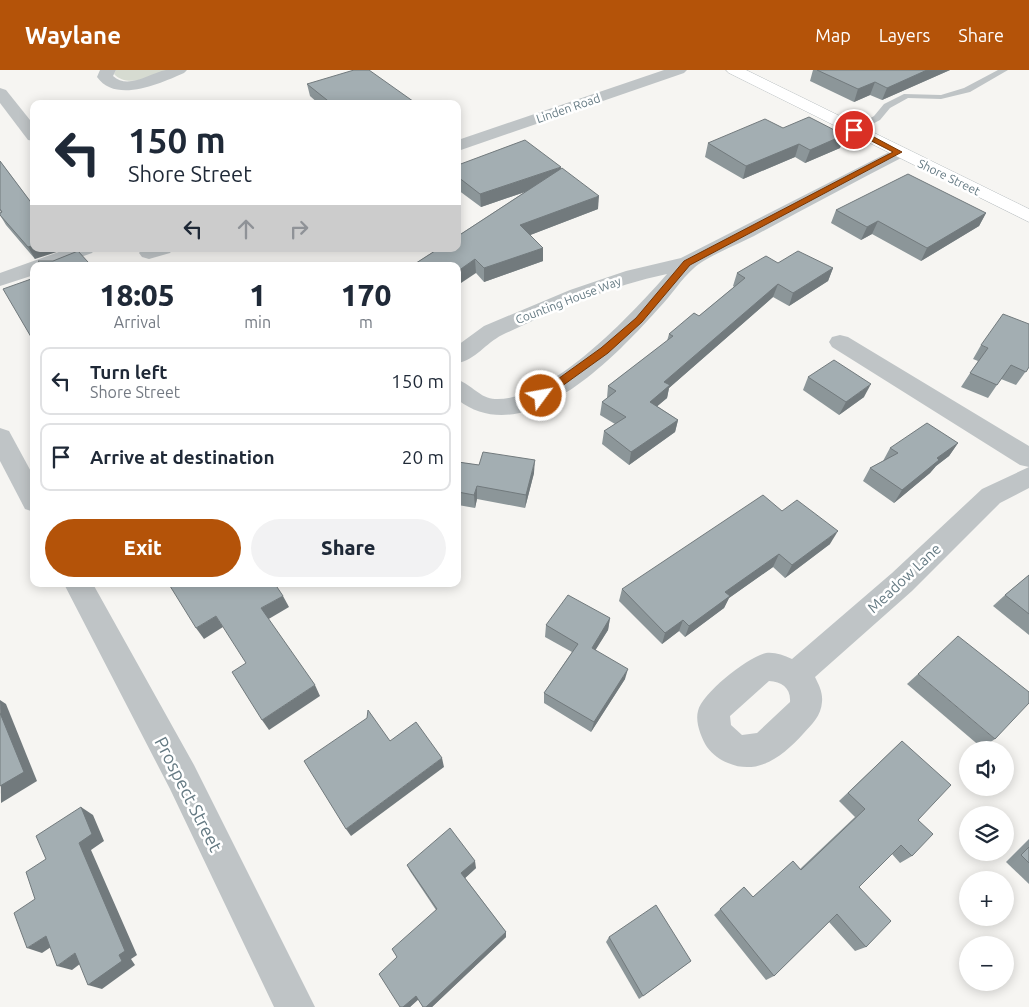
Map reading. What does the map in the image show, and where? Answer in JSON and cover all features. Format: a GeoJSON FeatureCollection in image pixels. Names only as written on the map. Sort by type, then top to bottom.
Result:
{"type":"FeatureCollection","features":[{"type":"Feature","properties":{"kind":"main road","name":"Shore Street"},"geometry":{"type":"LineString","coordinates":[[734,70],[1029,216]]}},
{"type":"Feature","properties":{"kind":"street"},"geometry":{"type":"LineString","coordinates":[[108,70],[105,76],[110,82],[132,85],[145,83],[179,70]]}},
{"type":"Feature","properties":{"kind":"street","name":"Linden Road"},"geometry":{"type":"LineString","coordinates":[[461,145],[679,70]]}},
{"type":"Feature","properties":{"kind":"street"},"geometry":{"type":"LineString","coordinates":[[0,92],[30,131]]}},
{"type":"Feature","properties":{"kind":"street","name":"Counting House Way"},"geometry":{"type":"LineString","coordinates":[[461,354],[492,331],[577,295],[633,276],[687,263],[899,152]]}},
{"type":"Feature","properties":{"kind":"street"},"geometry":{"type":"LineString","coordinates":[[48,262],[77,252]]}},
{"type":"Feature","properties":{"kind":"street","name":"Counting House Way"},"geometry":{"type":"LineString","coordinates":[[461,390],[480,404],[494,408],[509,407],[541,396],[604,351],[639,320],[687,263]]}},
{"type":"Feature","properties":{"kind":"street"},"geometry":{"type":"LineString","coordinates":[[0,280],[30,269]]}},
{"type":"Feature","properties":{"kind":"street"},"geometry":{"type":"LineString","coordinates":[[840,342],[1029,458]]}},
{"type":"Feature","properties":{"kind":"street"},"geometry":{"type":"LineString","coordinates":[[0,437],[30,494]]}},
{"type":"Feature","properties":{"kind":"street","name":"Meadow Lane"},"geometry":{"type":"LineString","coordinates":[[795,675],[902,582],[991,496],[1024,484]]}},
{"type":"Feature","properties":{"kind":"street","name":"Prospect Street"},"geometry":{"type":"LineString","coordinates":[[80,587],[182,777],[295,1007]]}},
{"type":"Feature","properties":{"kind":"lane"},"geometry":{"type":"LineString","coordinates":[[854,130],[877,118],[886,106],[907,96],[941,97],[967,90],[1004,70]]}},
{"type":"Feature","properties":{"kind":"shaded area"},"geometry":{"type":"Polygon","coordinates":[[[116,70],[171,70],[134,81],[120,78],[114,74],[116,70]]]}},
{"type":"Feature","properties":{"kind":"building"},"geometry":{"type":"Polygon","coordinates":[[[354,70],[369,70],[411,100],[327,100],[307,84],[354,70]]]}},
{"type":"Feature","properties":{"kind":"building"},"geometry":{"type":"Polygon","coordinates":[[[817,70],[927,70],[887,88],[875,82],[858,89],[817,70]]]}},
{"type":"Feature","properties":{"kind":"building"},"geometry":{"type":"Polygon","coordinates":[[[809,117],[844,135],[810,150],[799,144],[746,166],[708,143],[765,119],[783,128],[809,117]]]}},
{"type":"Feature","properties":{"kind":"building"},"geometry":{"type":"Polygon","coordinates":[[[525,140],[561,167],[480,194],[461,179],[461,164],[525,140]]]}},
{"type":"Feature","properties":{"kind":"building"},"geometry":{"type":"Polygon","coordinates":[[[0,161],[30,201],[30,246],[28,247],[0,215],[2,212],[0,209],[0,161]]]}},
{"type":"Feature","properties":{"kind":"building"},"geometry":{"type":"Polygon","coordinates":[[[562,168],[599,196],[520,225],[543,248],[484,268],[475,259],[461,269],[461,262],[418,262],[433,252],[461,252],[461,234],[562,168]]]}},
{"type":"Feature","properties":{"kind":"building"},"geometry":{"type":"Polygon","coordinates":[[[908,174],[986,213],[927,248],[878,221],[867,227],[836,210],[908,174]]]}},
{"type":"Feature","properties":{"kind":"building"},"geometry":{"type":"Polygon","coordinates":[[[798,251],[833,268],[793,293],[778,284],[664,382],[670,385],[650,402],[678,420],[631,452],[604,431],[626,417],[602,402],[616,391],[608,386],[673,336],[669,334],[694,313],[699,316],[745,278],[737,273],[766,256],[778,263],[798,251]]]}},
{"type":"Feature","properties":{"kind":"building"},"geometry":{"type":"Polygon","coordinates":[[[79,252],[88,262],[38,261],[53,261],[79,252]]]}},
{"type":"Feature","properties":{"kind":"building"},"geometry":{"type":"Polygon","coordinates":[[[30,279],[30,335],[3,289],[30,279]]]}},
{"type":"Feature","properties":{"kind":"building"},"geometry":{"type":"Polygon","coordinates":[[[1003,314],[1029,324],[1029,367],[1026,372],[1011,365],[997,385],[970,373],[988,348],[981,345],[1003,314]]]}},
{"type":"Feature","properties":{"kind":"building"},"geometry":{"type":"Polygon","coordinates":[[[834,360],[871,384],[846,402],[808,377],[834,360]]]}},
{"type":"Feature","properties":{"kind":"building"},"geometry":{"type":"Polygon","coordinates":[[[927,423],[958,443],[937,458],[939,460],[902,490],[870,468],[898,453],[890,448],[927,423]]]}},
{"type":"Feature","properties":{"kind":"building"},"geometry":{"type":"Polygon","coordinates":[[[483,452],[535,460],[526,495],[477,486],[474,495],[461,493],[461,462],[479,465],[483,452]]]}},
{"type":"Feature","properties":{"kind":"building"},"geometry":{"type":"Polygon","coordinates":[[[763,495],[782,511],[797,500],[838,531],[792,565],[779,554],[725,592],[730,596],[689,626],[683,620],[665,633],[622,589],[763,495]]]}},
{"type":"Feature","properties":{"kind":"building"},"geometry":{"type":"Polygon","coordinates":[[[1029,575],[1029,614],[1005,595],[1029,575]]]}},
{"type":"Feature","properties":{"kind":"building"},"geometry":{"type":"Polygon","coordinates":[[[171,587],[277,587],[283,596],[261,608],[315,685],[262,720],[232,672],[246,663],[216,616],[196,628],[171,587]]]}},
{"type":"Feature","properties":{"kind":"building"},"geometry":{"type":"Polygon","coordinates":[[[568,595],[610,618],[592,648],[628,669],[594,722],[544,693],[578,644],[546,625],[568,595]]]}},
{"type":"Feature","properties":{"kind":"building"},"geometry":{"type":"Polygon","coordinates":[[[958,636],[1029,692],[1029,703],[995,739],[918,674],[958,636]]]}},
{"type":"Feature","properties":{"kind":"building"},"geometry":{"type":"Polygon","coordinates":[[[368,710],[390,741],[416,722],[442,758],[346,829],[304,761],[367,718],[368,710]]]}},
{"type":"Feature","properties":{"kind":"building"},"geometry":{"type":"Polygon","coordinates":[[[0,713],[24,772],[0,786],[0,713]]]}},
{"type":"Feature","properties":{"kind":"building"},"geometry":{"type":"Polygon","coordinates":[[[902,741],[951,785],[918,820],[933,834],[912,856],[901,845],[859,887],[891,921],[866,947],[837,914],[774,976],[720,909],[744,887],[753,897],[793,861],[801,870],[865,809],[848,793],[902,741]]]}},
{"type":"Feature","properties":{"kind":"building"},"geometry":{"type":"Polygon","coordinates":[[[81,807],[92,834],[79,843],[125,951],[119,955],[122,961],[88,985],[75,953],[57,966],[46,936],[27,948],[14,913],[35,899],[26,872],[46,859],[36,836],[81,807]]]}},
{"type":"Feature","properties":{"kind":"building"},"geometry":{"type":"Polygon","coordinates":[[[450,828],[475,861],[461,873],[506,932],[426,1007],[423,1007],[416,996],[403,1007],[400,1007],[379,974],[397,957],[392,949],[437,909],[407,865],[450,828]]]}},
{"type":"Feature","properties":{"kind":"building"},"geometry":{"type":"Polygon","coordinates":[[[1029,847],[1029,863],[1021,855],[1029,847]]]}},
{"type":"Feature","properties":{"kind":"building"},"geometry":{"type":"Polygon","coordinates":[[[656,905],[691,961],[643,996],[609,937],[656,905]]]}},
{"type":"Feature","properties":{"kind":"route"},"geometry":{"type":"LineString","coordinates":[[541,396],[564,382],[604,351],[639,320],[687,263],[899,152],[854,130]]}}]}
